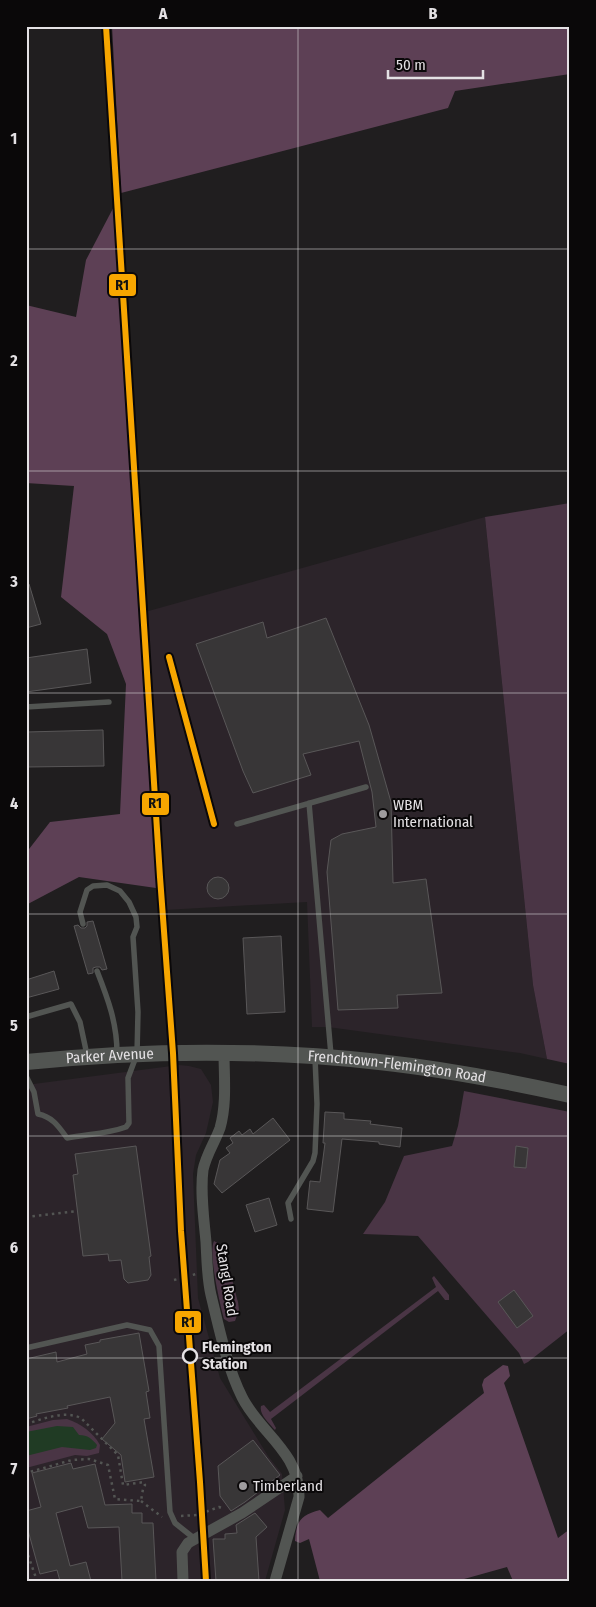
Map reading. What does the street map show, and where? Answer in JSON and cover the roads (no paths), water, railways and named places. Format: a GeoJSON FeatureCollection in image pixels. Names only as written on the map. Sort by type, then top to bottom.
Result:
{"type":"FeatureCollection","features":[{"type":"Feature","properties":{"kind":"main road","name":"Frenchtown-Flemington Road"},"geometry":{"type":"LineString","coordinates":[[224,1052],[323,1057],[444,1070],[570,1095]]}},
{"type":"Feature","properties":{"kind":"main road","name":"Parker Avenue"},"geometry":{"type":"LineString","coordinates":[[26,1062],[87,1056],[224,1052]]}},
{"type":"Feature","properties":{"kind":"street","name":"Stangl Road"},"geometry":{"type":"LineString","coordinates":[[224,1052],[223,1112],[220,1127],[206,1158],[202,1182],[210,1293],[239,1391],[248,1406],[277,1442],[297,1476],[299,1497],[276,1581]]}},
{"type":"Feature","properties":{"kind":"street"},"geometry":{"type":"LineString","coordinates":[[182,1581],[182,1552],[188,1543],[242,1513],[297,1476]]}},
{"type":"Feature","properties":{"kind":"lane"},"geometry":{"type":"LineString","coordinates":[[26,707],[109,702]]}},
{"type":"Feature","properties":{"kind":"lane"},"geometry":{"type":"LineString","coordinates":[[237,824],[366,787]]}},
{"type":"Feature","properties":{"kind":"lane"},"geometry":{"type":"LineString","coordinates":[[291,1219],[288,1202],[313,1161],[315,1154],[317,1104],[323,1057],[309,803]]}},
{"type":"Feature","properties":{"kind":"lane"},"geometry":{"type":"LineString","coordinates":[[26,1076],[34,1092],[38,1114],[53,1120],[67,1138],[86,1134],[114,1132],[126,1127],[129,1122],[128,1078],[137,1054],[138,1012],[133,937],[137,927],[136,917],[125,895],[120,891],[107,885],[93,886],[88,890],[80,912],[83,924]]}},
{"type":"Feature","properties":{"kind":"lane"},"geometry":{"type":"LineString","coordinates":[[97,971],[116,1026],[118,1055]]}},
{"type":"Feature","properties":{"kind":"lane"},"geometry":{"type":"LineString","coordinates":[[26,1017],[71,1004],[80,1022],[87,1056]]}},
{"type":"Feature","properties":{"kind":"lane"},"geometry":{"type":"LineString","coordinates":[[26,1348],[127,1325],[150,1330],[158,1346],[170,1512],[175,1523],[195,1539]]}},
{"type":"Feature","properties":{"kind":"place","name":"WBM International"},"geometry":{"type":"Point","coordinates":[383,814]}},
{"type":"Feature","properties":{"kind":"place","name":"Flemington Station"},"geometry":{"type":"Point","coordinates":[190,1356]}},
{"type":"Feature","properties":{"kind":"place","name":"Timberland"},"geometry":{"type":"Point","coordinates":[243,1486]}}]}
